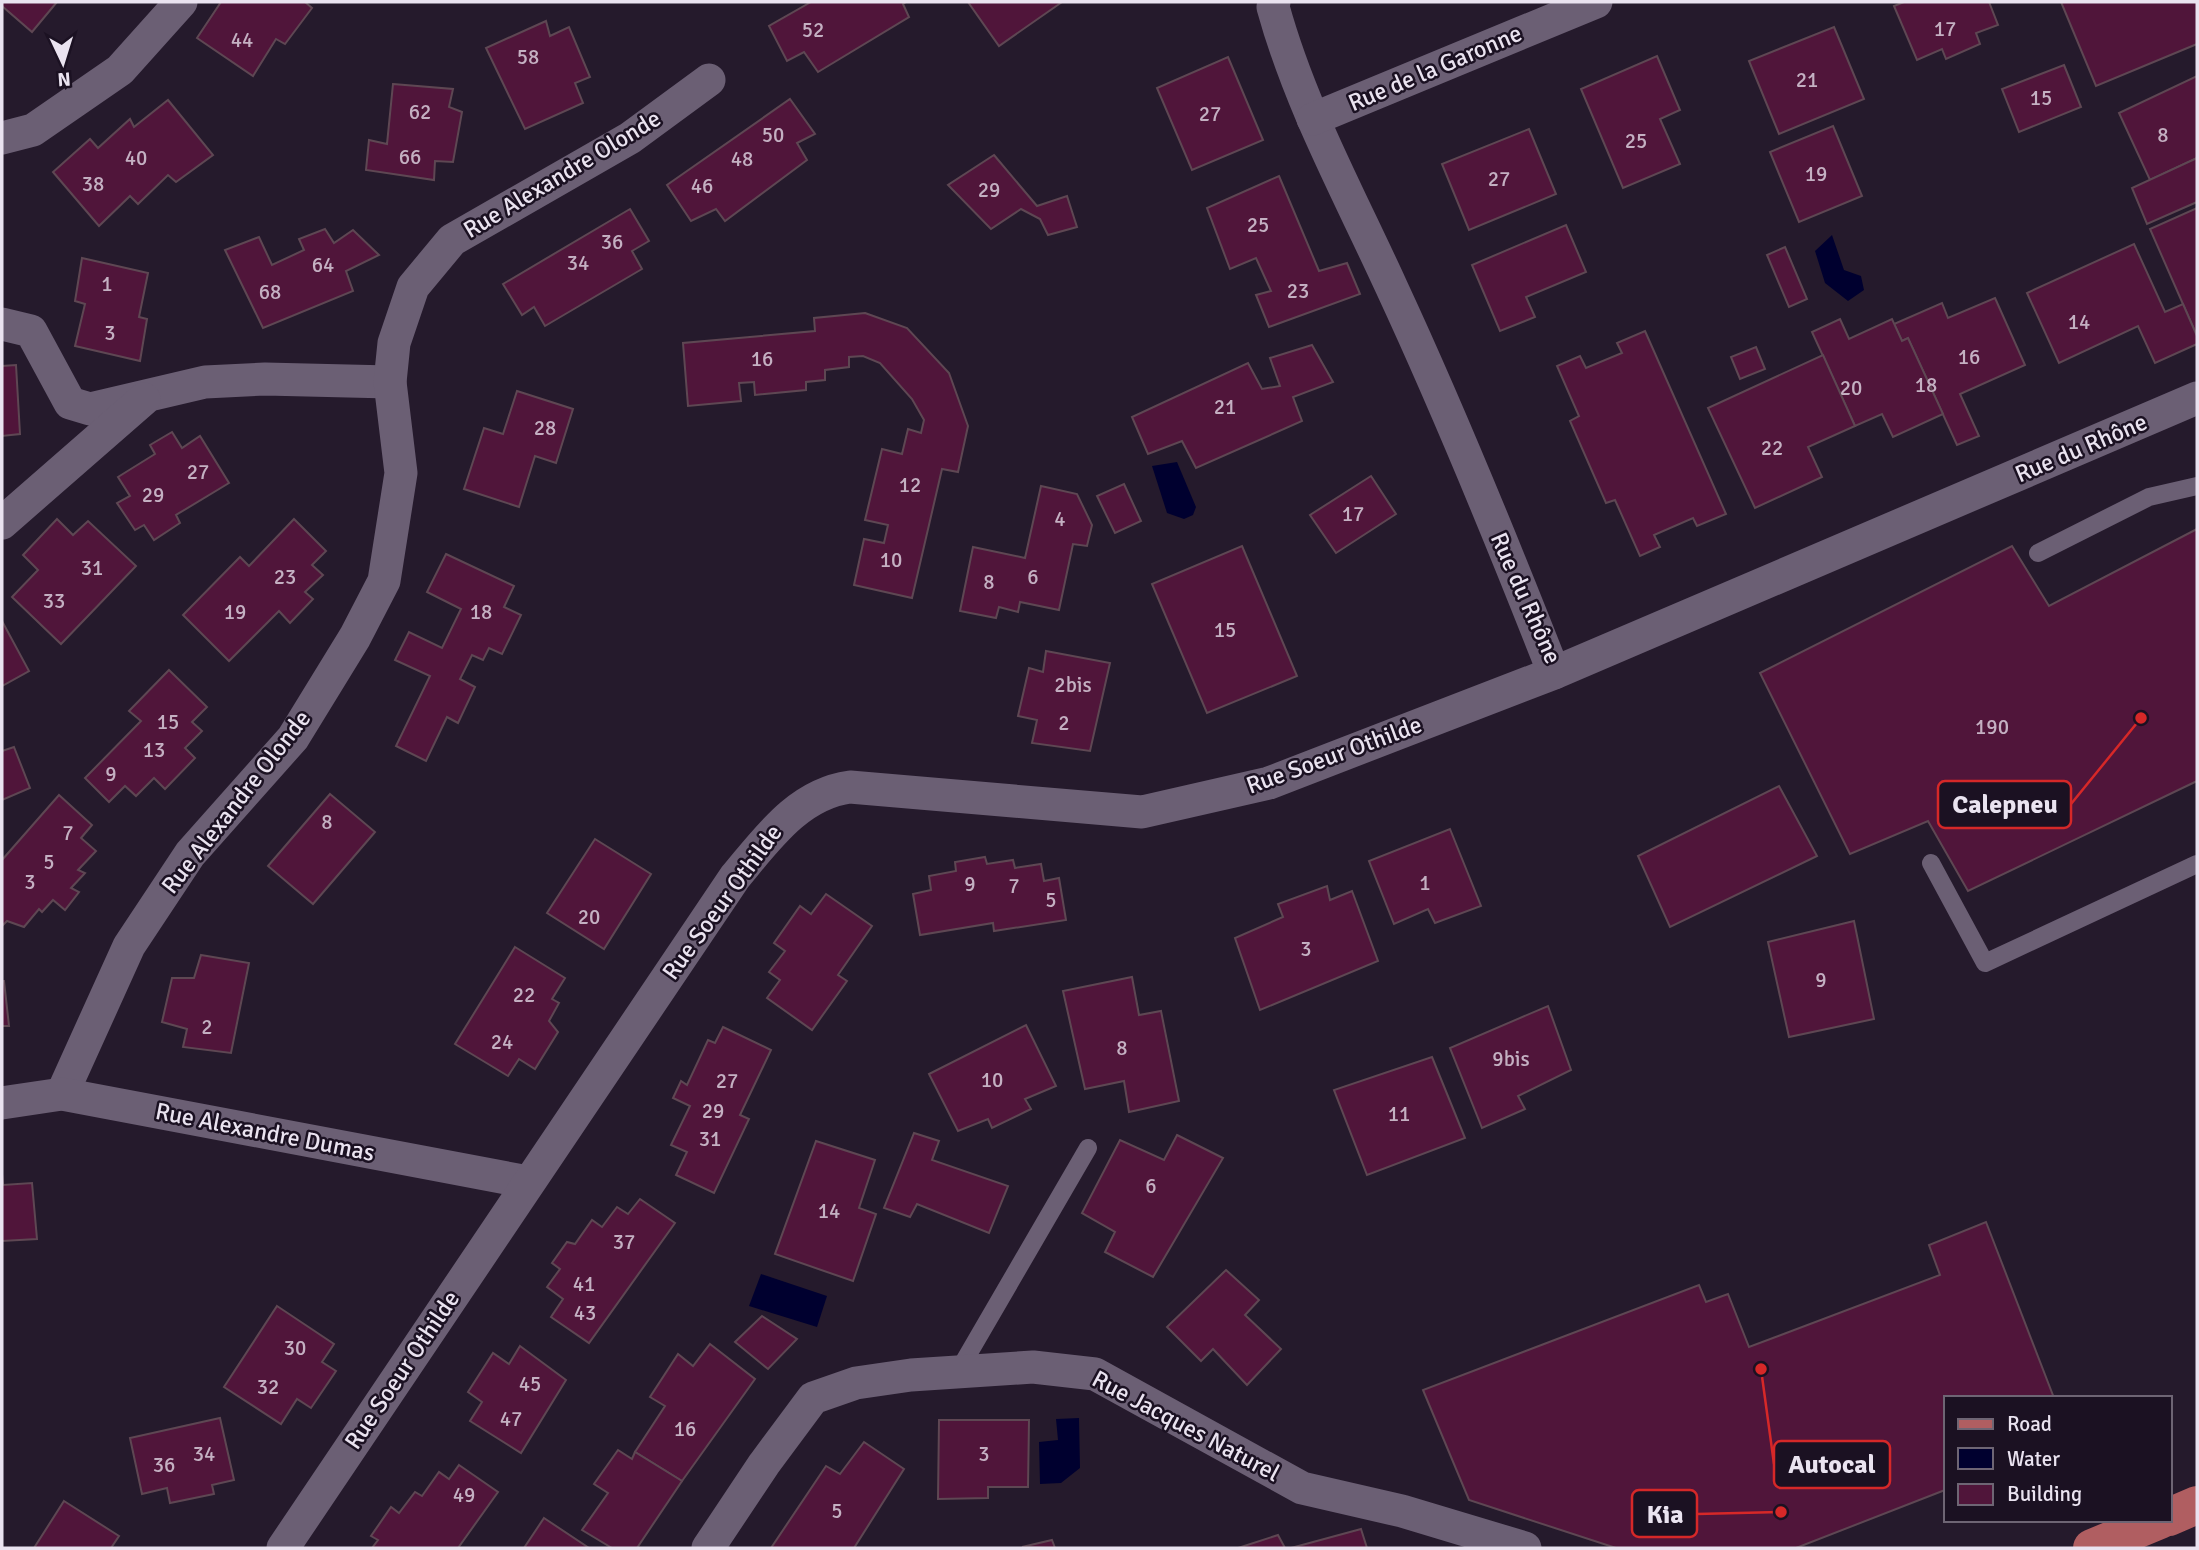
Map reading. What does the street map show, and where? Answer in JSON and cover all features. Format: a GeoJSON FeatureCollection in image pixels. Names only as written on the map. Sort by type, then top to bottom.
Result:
{"type":"FeatureCollection","features":[{"type":"Feature","properties":{"kind":"main road"},"geometry":{"type":"LineString","coordinates":[[2171,1516],[2197,1505]]}},
{"type":"Feature","properties":{"kind":"main road"},"geometry":{"type":"LineString","coordinates":[[2092,1548],[2155,1522]]}},
{"type":"Feature","properties":{"kind":"street"},"geometry":{"type":"LineString","coordinates":[[2,138],[33,130],[120,70],[181,2]]}},
{"type":"Feature","properties":{"kind":"street","name":"Rue du Rhône"},"geometry":{"type":"LineString","coordinates":[[1274,2],[1273,7],[1287,56],[1313,119],[1393,288],[1516,576],[1554,673],[2197,398]]}},
{"type":"Feature","properties":{"kind":"street","name":"Rue de la Garonne"},"geometry":{"type":"LineString","coordinates":[[1313,119],[1595,2]]}},
{"type":"Feature","properties":{"kind":"street","name":"Rue Alexandre Olonde"},"geometry":{"type":"LineString","coordinates":[[62,1094],[129,946],[190,854],[293,738],[355,637],[384,581],[401,473],[390,382],[394,343],[413,287],[452,240],[630,138],[709,80]]}},
{"type":"Feature","properties":{"kind":"street"},"geometry":{"type":"LineString","coordinates":[[2,324],[32,331],[69,403],[90,409],[205,382],[265,379],[390,382]]}},
{"type":"Feature","properties":{"kind":"street"},"geometry":{"type":"LineString","coordinates":[[2,523],[151,393]]}},
{"type":"Feature","properties":{"kind":"street","name":"Rue Soeur Othilde"},"geometry":{"type":"LineString","coordinates":[[283,1548],[735,877],[786,815],[840,788],[1142,812],[1269,783],[1554,673]]}},
{"type":"Feature","properties":{"kind":"street","name":"Rue Alexandre Dumas"},"geometry":{"type":"LineString","coordinates":[[2,1103],[62,1094],[528,1182]]}},
{"type":"Feature","properties":{"kind":"street","name":"Rue Jacques Naturel"},"geometry":{"type":"LineString","coordinates":[[708,1548],[764,1464],[813,1398],[856,1383],[958,1370],[1033,1367],[1096,1374],[1301,1488],[1402,1511],[1525,1548]]}},
{"type":"Feature","properties":{"kind":"lane"},"geometry":{"type":"LineString","coordinates":[[2038,552],[2149,497],[2197,486]]}},
{"type":"Feature","properties":{"kind":"lane"},"geometry":{"type":"LineString","coordinates":[[1931,863],[1984,963],[2197,864]]}},
{"type":"Feature","properties":{"kind":"lane"},"geometry":{"type":"LineString","coordinates":[[958,1370],[1088,1148]]}},
{"type":"Feature","properties":{"kind":"water"},"geometry":{"type":"Polygon","coordinates":[[[1832,235],[1844,270],[1861,276],[1864,290],[1848,301],[1825,283],[1815,251],[1832,235]]]}},
{"type":"Feature","properties":{"kind":"water"},"geometry":{"type":"Polygon","coordinates":[[[1177,462],[1196,507],[1193,515],[1184,519],[1167,513],[1152,466],[1177,462]]]}},
{"type":"Feature","properties":{"kind":"water"},"geometry":{"type":"Polygon","coordinates":[[[761,1274],[827,1296],[817,1327],[749,1306],[761,1274]]]}},
{"type":"Feature","properties":{"kind":"water"},"geometry":{"type":"Polygon","coordinates":[[[1079,1418],[1080,1468],[1061,1483],[1040,1484],[1039,1442],[1058,1440],[1056,1419],[1079,1418]]]}},
{"type":"Feature","properties":{"kind":"building"},"geometry":{"type":"Polygon","coordinates":[[[2,2],[57,2],[32,32],[2,6],[2,2]]]}},
{"type":"Feature","properties":{"kind":"building"},"geometry":{"type":"Polygon","coordinates":[[[221,2],[305,2],[312,8],[285,44],[276,39],[253,76],[197,38],[221,2]]]}},
{"type":"Feature","properties":{"kind":"building"},"geometry":{"type":"Polygon","coordinates":[[[811,2],[906,2],[903,4],[909,17],[818,72],[804,52],[787,61],[769,26],[811,2]]]}},
{"type":"Feature","properties":{"kind":"building"},"geometry":{"type":"Polygon","coordinates":[[[968,2],[1062,2],[999,46],[968,2]]]}},
{"type":"Feature","properties":{"kind":"building"},"geometry":{"type":"Polygon","coordinates":[[[1904,2],[1989,2],[1998,25],[1976,33],[1980,44],[1946,59],[1942,49],[1917,60],[1894,6],[1904,2]]]}},
{"type":"Feature","properties":{"kind":"building"},"geometry":{"type":"Polygon","coordinates":[[[2061,2],[2197,2],[2197,44],[2096,86],[2061,2]]]}},
{"type":"Feature","properties":{"kind":"building"},"geometry":{"type":"Polygon","coordinates":[[[546,21],[550,36],[569,27],[590,77],[575,83],[583,103],[525,129],[486,48],[546,21]]]}},
{"type":"Feature","properties":{"kind":"building"},"geometry":{"type":"Polygon","coordinates":[[[1834,27],[1864,99],[1779,134],[1749,61],[1834,27]]]}},
{"type":"Feature","properties":{"kind":"building"},"geometry":{"type":"Polygon","coordinates":[[[1657,56],[1680,110],[1660,119],[1680,164],[1623,188],[1581,89],[1657,56]]]}},
{"type":"Feature","properties":{"kind":"building"},"geometry":{"type":"Polygon","coordinates":[[[1228,57],[1263,140],[1192,170],[1157,88],[1228,57]]]}},
{"type":"Feature","properties":{"kind":"building"},"geometry":{"type":"Polygon","coordinates":[[[2064,65],[2081,107],[2019,132],[2002,89],[2064,65]]]}},
{"type":"Feature","properties":{"kind":"building"},"geometry":{"type":"Polygon","coordinates":[[[2197,76],[2197,158],[2150,180],[2119,113],[2197,76]]]}},
{"type":"Feature","properties":{"kind":"building"},"geometry":{"type":"Polygon","coordinates":[[[393,84],[453,89],[449,107],[462,112],[453,162],[435,161],[434,180],[366,170],[369,140],[387,144],[393,84]]]}},
{"type":"Feature","properties":{"kind":"building"},"geometry":{"type":"Polygon","coordinates":[[[790,99],[815,134],[797,143],[807,160],[725,221],[716,209],[691,221],[667,185],[790,99]]]}},
{"type":"Feature","properties":{"kind":"building"},"geometry":{"type":"Polygon","coordinates":[[[168,100],[213,155],[176,182],[168,175],[138,204],[130,196],[99,226],[53,172],[90,139],[98,148],[130,119],[134,127],[168,100]]]}},
{"type":"Feature","properties":{"kind":"building"},"geometry":{"type":"Polygon","coordinates":[[[1833,126],[1862,196],[1799,222],[1770,152],[1833,126]]]}},
{"type":"Feature","properties":{"kind":"building"},"geometry":{"type":"Polygon","coordinates":[[[1529,129],[1556,194],[1469,230],[1442,164],[1529,129]]]}},
{"type":"Feature","properties":{"kind":"building"},"geometry":{"type":"Polygon","coordinates":[[[994,155],[1037,206],[1067,196],[1077,227],[1048,235],[1040,219],[1021,209],[991,229],[948,185],[994,155]]]}},
{"type":"Feature","properties":{"kind":"building"},"geometry":{"type":"Polygon","coordinates":[[[2197,158],[2197,202],[2147,224],[2132,188],[2197,158]]]}},
{"type":"Feature","properties":{"kind":"building"},"geometry":{"type":"Polygon","coordinates":[[[1279,176],[1319,271],[1347,263],[1360,294],[1269,327],[1256,295],[1271,291],[1256,258],[1230,269],[1207,208],[1279,176]]]}},
{"type":"Feature","properties":{"kind":"building"},"geometry":{"type":"Polygon","coordinates":[[[2197,208],[2197,336],[2150,229],[2197,208]]]}},
{"type":"Feature","properties":{"kind":"building"},"geometry":{"type":"Polygon","coordinates":[[[630,209],[649,241],[632,251],[642,269],[545,326],[534,307],[522,315],[503,284],[630,209]]]}},
{"type":"Feature","properties":{"kind":"building"},"geometry":{"type":"Polygon","coordinates":[[[1566,225],[1586,272],[1526,297],[1535,317],[1500,331],[1472,265],[1566,225]]]}},
{"type":"Feature","properties":{"kind":"building"},"geometry":{"type":"Polygon","coordinates":[[[325,229],[334,243],[353,230],[379,255],[346,271],[353,291],[263,328],[225,250],[259,237],[272,265],[304,250],[299,239],[325,229]]]}},
{"type":"Feature","properties":{"kind":"building"},"geometry":{"type":"Polygon","coordinates":[[[2134,244],[2165,312],[2183,304],[2197,336],[2197,344],[2155,363],[2138,326],[2059,363],[2027,293],[2134,244]]]}},
{"type":"Feature","properties":{"kind":"building"},"geometry":{"type":"Polygon","coordinates":[[[1785,247],[1807,299],[1789,307],[1767,255],[1785,247]]]}},
{"type":"Feature","properties":{"kind":"building"},"geometry":{"type":"Polygon","coordinates":[[[82,258],[148,273],[139,317],[147,319],[140,361],[75,346],[85,304],[75,301],[82,258]]]}},
{"type":"Feature","properties":{"kind":"building"},"geometry":{"type":"Polygon","coordinates":[[[1995,298],[2025,365],[1960,394],[1979,436],[1957,445],[1908,338],[1902,341],[1894,324],[1942,303],[1948,318],[1995,298]]]}},
{"type":"Feature","properties":{"kind":"building"},"geometry":{"type":"Polygon","coordinates":[[[865,313],[907,328],[949,373],[968,426],[958,472],[942,469],[912,598],[854,585],[864,539],[884,543],[888,525],[865,520],[882,449],[902,454],[908,429],[921,433],[924,420],[912,399],[880,363],[863,356],[849,357],[849,367],[825,370],[825,380],[806,382],[806,390],[755,395],[754,382],[739,383],[741,401],[688,406],[683,343],[815,331],[814,318],[865,313]]]}},
{"type":"Feature","properties":{"kind":"building"},"geometry":{"type":"Polygon","coordinates":[[[1840,319],[1849,339],[1892,319],[1902,341],[1908,338],[1943,414],[1893,437],[1882,414],[1855,426],[1812,332],[1840,319]]]}},
{"type":"Feature","properties":{"kind":"building"},"geometry":{"type":"Polygon","coordinates":[[[1645,331],[1726,514],[1697,526],[1693,518],[1654,535],[1660,547],[1640,556],[1615,500],[1606,503],[1570,421],[1579,416],[1557,366],[1580,356],[1586,368],[1622,353],[1617,343],[1645,331]]]}},
{"type":"Feature","properties":{"kind":"building"},"geometry":{"type":"Polygon","coordinates":[[[1312,345],[1333,382],[1293,397],[1302,421],[1196,468],[1182,441],[1148,454],[1132,417],[1248,363],[1262,389],[1280,386],[1270,358],[1312,345]]]}},
{"type":"Feature","properties":{"kind":"building"},"geometry":{"type":"Polygon","coordinates":[[[1756,347],[1765,369],[1740,379],[1731,357],[1756,347]]]}},
{"type":"Feature","properties":{"kind":"building"},"geometry":{"type":"Polygon","coordinates":[[[1823,355],[1855,426],[1808,447],[1822,477],[1755,508],[1708,408],[1823,355]]]}},
{"type":"Feature","properties":{"kind":"building"},"geometry":{"type":"Polygon","coordinates":[[[16,365],[20,434],[2,436],[2,366],[16,365]]]}},
{"type":"Feature","properties":{"kind":"building"},"geometry":{"type":"Polygon","coordinates":[[[517,391],[573,409],[556,463],[535,456],[519,507],[464,489],[484,428],[503,434],[517,391]]]}},
{"type":"Feature","properties":{"kind":"building"},"geometry":{"type":"Polygon","coordinates":[[[172,432],[182,448],[200,436],[229,483],[176,515],[180,523],[154,540],[144,525],[135,530],[117,503],[130,496],[118,477],[155,454],[150,445],[172,432]]]}},
{"type":"Feature","properties":{"kind":"building"},"geometry":{"type":"Polygon","coordinates":[[[1371,476],[1396,514],[1336,553],[1310,515],[1371,476]]]}},
{"type":"Feature","properties":{"kind":"building"},"geometry":{"type":"Polygon","coordinates":[[[1124,484],[1141,521],[1115,533],[1097,496],[1124,484]]]}},
{"type":"Feature","properties":{"kind":"building"},"geometry":{"type":"Polygon","coordinates":[[[1041,486],[1077,494],[1092,525],[1087,546],[1073,544],[1059,610],[1020,602],[1018,612],[999,607],[996,618],[960,611],[973,547],[1025,558],[1041,486]]]}},
{"type":"Feature","properties":{"kind":"building"},"geometry":{"type":"Polygon","coordinates":[[[57,519],[73,535],[88,521],[136,566],[61,644],[12,597],[38,570],[23,555],[57,519]]]}},
{"type":"Feature","properties":{"kind":"building"},"geometry":{"type":"Polygon","coordinates":[[[294,519],[326,551],[312,565],[323,575],[305,592],[313,599],[290,623],[279,611],[229,661],[183,615],[240,557],[249,566],[294,519]]]}},
{"type":"Feature","properties":{"kind":"building"},"geometry":{"type":"Polygon","coordinates":[[[2197,529],[2197,781],[1968,891],[1928,821],[1850,854],[1760,673],[2012,546],[2049,606],[2197,529]]]}},
{"type":"Feature","properties":{"kind":"building"},"geometry":{"type":"Polygon","coordinates":[[[1242,546],[1297,676],[1207,713],[1152,584],[1242,546]]]}},
{"type":"Feature","properties":{"kind":"building"},"geometry":{"type":"Polygon","coordinates":[[[446,554],[514,586],[504,607],[521,615],[502,654],[489,648],[483,660],[472,655],[460,679],[475,687],[458,723],[447,717],[426,761],[396,746],[430,676],[395,660],[409,632],[442,648],[461,609],[427,592],[446,554]]]}},
{"type":"Feature","properties":{"kind":"building"},"geometry":{"type":"Polygon","coordinates":[[[2,621],[29,671],[2,686],[2,621]]]}},
{"type":"Feature","properties":{"kind":"building"},"geometry":{"type":"Polygon","coordinates":[[[1046,651],[1110,663],[1090,751],[1032,743],[1037,720],[1018,716],[1029,668],[1043,672],[1046,651]]]}},
{"type":"Feature","properties":{"kind":"building"},"geometry":{"type":"Polygon","coordinates":[[[169,670],[207,707],[192,722],[202,731],[185,748],[195,758],[165,789],[154,778],[136,796],[125,786],[109,802],[85,778],[141,721],[129,711],[169,670]]]}},
{"type":"Feature","properties":{"kind":"building"},"geometry":{"type":"Polygon","coordinates":[[[14,747],[30,788],[2,800],[2,751],[14,747]]]}},
{"type":"Feature","properties":{"kind":"building"},"geometry":{"type":"Polygon","coordinates":[[[1779,786],[1817,856],[1670,927],[1638,856],[1779,786]]]}},
{"type":"Feature","properties":{"kind":"building"},"geometry":{"type":"Polygon","coordinates":[[[330,794],[375,832],[313,904],[268,866],[330,794]]]}},
{"type":"Feature","properties":{"kind":"building"},"geometry":{"type":"Polygon","coordinates":[[[59,795],[92,825],[81,838],[96,851],[78,870],[85,873],[71,888],[79,892],[65,910],[53,900],[42,912],[39,909],[24,927],[7,921],[2,926],[2,860],[59,795]]]}},
{"type":"Feature","properties":{"kind":"building"},"geometry":{"type":"Polygon","coordinates":[[[1450,829],[1481,906],[1435,923],[1428,909],[1394,924],[1369,861],[1450,829]]]}},
{"type":"Feature","properties":{"kind":"building"},"geometry":{"type":"Polygon","coordinates":[[[595,839],[651,874],[604,949],[547,913],[595,839]]]}},
{"type":"Feature","properties":{"kind":"building"},"geometry":{"type":"Polygon","coordinates":[[[985,857],[987,864],[1013,860],[1015,868],[1041,864],[1044,881],[1059,878],[1066,920],[994,931],[993,923],[920,935],[913,894],[931,890],[929,876],[956,871],[955,862],[985,857]]]}},
{"type":"Feature","properties":{"kind":"building"},"geometry":{"type":"Polygon","coordinates":[[[1327,886],[1330,900],[1352,891],[1378,961],[1260,1010],[1235,938],[1283,917],[1278,904],[1327,886]]]}},
{"type":"Feature","properties":{"kind":"building"},"geometry":{"type":"Polygon","coordinates":[[[826,894],[872,926],[838,975],[847,981],[812,1030],[767,998],[780,980],[769,972],[785,951],[774,943],[800,906],[811,914],[826,894]]]}},
{"type":"Feature","properties":{"kind":"building"},"geometry":{"type":"Polygon","coordinates":[[[1854,921],[1874,1019],[1789,1037],[1768,942],[1854,921]]]}},
{"type":"Feature","properties":{"kind":"building"},"geometry":{"type":"Polygon","coordinates":[[[515,947],[565,978],[552,999],[559,1003],[549,1021],[558,1032],[535,1069],[519,1059],[508,1076],[455,1044],[515,947]]]}},
{"type":"Feature","properties":{"kind":"building"},"geometry":{"type":"Polygon","coordinates":[[[201,955],[249,963],[231,1053],[183,1047],[187,1029],[162,1022],[172,978],[194,978],[201,955]]]}},
{"type":"Feature","properties":{"kind":"building"},"geometry":{"type":"Polygon","coordinates":[[[1132,977],[1139,1015],[1161,1011],[1179,1101],[1129,1112],[1124,1081],[1085,1089],[1063,991],[1132,977]]]}},
{"type":"Feature","properties":{"kind":"building"},"geometry":{"type":"Polygon","coordinates":[[[4,981],[9,1026],[2,1026],[4,981]]]}},
{"type":"Feature","properties":{"kind":"building"},"geometry":{"type":"Polygon","coordinates":[[[1548,1006],[1571,1070],[1518,1096],[1525,1109],[1482,1128],[1450,1048],[1548,1006]]]}},
{"type":"Feature","properties":{"kind":"building"},"geometry":{"type":"Polygon","coordinates":[[[1026,1025],[1056,1086],[1025,1099],[1031,1109],[992,1128],[988,1119],[958,1131],[929,1074],[1026,1025]]]}},
{"type":"Feature","properties":{"kind":"building"},"geometry":{"type":"Polygon","coordinates":[[[723,1027],[771,1050],[740,1115],[749,1119],[714,1193],[676,1175],[687,1152],[671,1145],[690,1106],[673,1098],[681,1081],[687,1085],[708,1040],[715,1043],[723,1027]]]}},
{"type":"Feature","properties":{"kind":"building"},"geometry":{"type":"Polygon","coordinates":[[[1432,1057],[1465,1138],[1367,1175],[1334,1090],[1432,1057]]]}},
{"type":"Feature","properties":{"kind":"building"},"geometry":{"type":"Polygon","coordinates":[[[914,1133],[939,1141],[932,1160],[1008,1186],[989,1233],[917,1204],[910,1217],[884,1208],[914,1133]]]}},
{"type":"Feature","properties":{"kind":"building"},"geometry":{"type":"Polygon","coordinates":[[[1177,1135],[1223,1158],[1153,1277],[1105,1252],[1115,1232],[1082,1213],[1120,1140],[1164,1160],[1177,1135]]]}},
{"type":"Feature","properties":{"kind":"building"},"geometry":{"type":"Polygon","coordinates":[[[816,1141],[875,1160],[859,1208],[876,1214],[853,1281],[775,1254],[816,1141]]]}},
{"type":"Feature","properties":{"kind":"building"},"geometry":{"type":"Polygon","coordinates":[[[2,1174],[3,1185],[32,1183],[37,1239],[2,1241],[2,1174]]]}},
{"type":"Feature","properties":{"kind":"building"},"geometry":{"type":"Polygon","coordinates":[[[640,1199],[675,1223],[589,1343],[551,1317],[563,1299],[547,1287],[560,1269],[552,1263],[567,1242],[575,1244],[592,1220],[602,1227],[617,1207],[628,1214],[640,1199]]]}},
{"type":"Feature","properties":{"kind":"building"},"geometry":{"type":"Polygon","coordinates":[[[1986,1222],[2053,1396],[1944,1396],[1944,1490],[1796,1548],[1616,1548],[1469,1500],[1423,1390],[1699,1285],[1706,1302],[1728,1294],[1749,1347],[1940,1275],[1929,1245],[1986,1222]]]}},
{"type":"Feature","properties":{"kind":"building"},"geometry":{"type":"Polygon","coordinates":[[[1226,1270],[1259,1300],[1245,1315],[1281,1349],[1247,1385],[1213,1349],[1201,1361],[1167,1327],[1226,1270]]]}},
{"type":"Feature","properties":{"kind":"building"},"geometry":{"type":"Polygon","coordinates":[[[277,1306],[334,1344],[322,1362],[336,1371],[311,1408],[297,1399],[281,1424],[224,1387],[277,1306]]]}},
{"type":"Feature","properties":{"kind":"building"},"geometry":{"type":"Polygon","coordinates":[[[762,1316],[797,1339],[768,1369],[735,1342],[762,1316]]]}},
{"type":"Feature","properties":{"kind":"building"},"geometry":{"type":"Polygon","coordinates":[[[710,1344],[755,1379],[682,1481],[635,1452],[665,1406],[650,1397],[678,1354],[693,1366],[710,1344]]]}},
{"type":"Feature","properties":{"kind":"building"},"geometry":{"type":"Polygon","coordinates":[[[520,1346],[566,1380],[521,1453],[470,1421],[482,1402],[468,1392],[493,1353],[509,1364],[520,1346]]]}},
{"type":"Feature","properties":{"kind":"building"},"geometry":{"type":"Polygon","coordinates":[[[220,1418],[234,1480],[212,1485],[214,1494],[170,1503],[167,1488],[142,1494],[130,1438],[220,1418]]]}},
{"type":"Feature","properties":{"kind":"building"},"geometry":{"type":"Polygon","coordinates":[[[939,1420],[1029,1420],[1028,1487],[988,1487],[988,1498],[938,1499],[939,1420]]]}},
{"type":"Feature","properties":{"kind":"building"},"geometry":{"type":"Polygon","coordinates":[[[864,1442],[904,1469],[854,1548],[771,1548],[826,1466],[840,1474],[864,1442]]]}},
{"type":"Feature","properties":{"kind":"building"},"geometry":{"type":"Polygon","coordinates":[[[618,1450],[632,1459],[635,1452],[682,1481],[637,1548],[612,1548],[582,1530],[608,1493],[594,1484],[618,1450]]]}},
{"type":"Feature","properties":{"kind":"building"},"geometry":{"type":"Polygon","coordinates":[[[459,1465],[498,1492],[458,1548],[372,1548],[378,1540],[371,1536],[391,1507],[399,1513],[415,1492],[422,1496],[439,1472],[449,1479],[459,1465]]]}},
{"type":"Feature","properties":{"kind":"building"},"geometry":{"type":"Polygon","coordinates":[[[64,1501],[119,1536],[111,1548],[34,1548],[64,1501]]]}},
{"type":"Feature","properties":{"kind":"building"},"geometry":{"type":"Polygon","coordinates":[[[544,1518],[589,1548],[524,1548],[544,1518]]]}},
{"type":"Feature","properties":{"kind":"building"},"geometry":{"type":"Polygon","coordinates":[[[1361,1529],[1367,1548],[1291,1548],[1361,1529]]]}},
{"type":"Feature","properties":{"kind":"building"},"geometry":{"type":"Polygon","coordinates":[[[1278,1535],[1285,1548],[1238,1548],[1278,1535]]]}},
{"type":"Feature","properties":{"kind":"building"},"geometry":{"type":"Polygon","coordinates":[[[1052,1540],[1055,1548],[1022,1547],[1052,1540]]]}},
{"type":"Feature","properties":{"kind":"place","name":"Calepneu"},"geometry":{"type":"Point","coordinates":[2141,718]}},
{"type":"Feature","properties":{"kind":"place","name":"Autocal"},"geometry":{"type":"Point","coordinates":[1761,1369]}},
{"type":"Feature","properties":{"kind":"place","name":"Kia"},"geometry":{"type":"Point","coordinates":[1781,1512]}}]}
